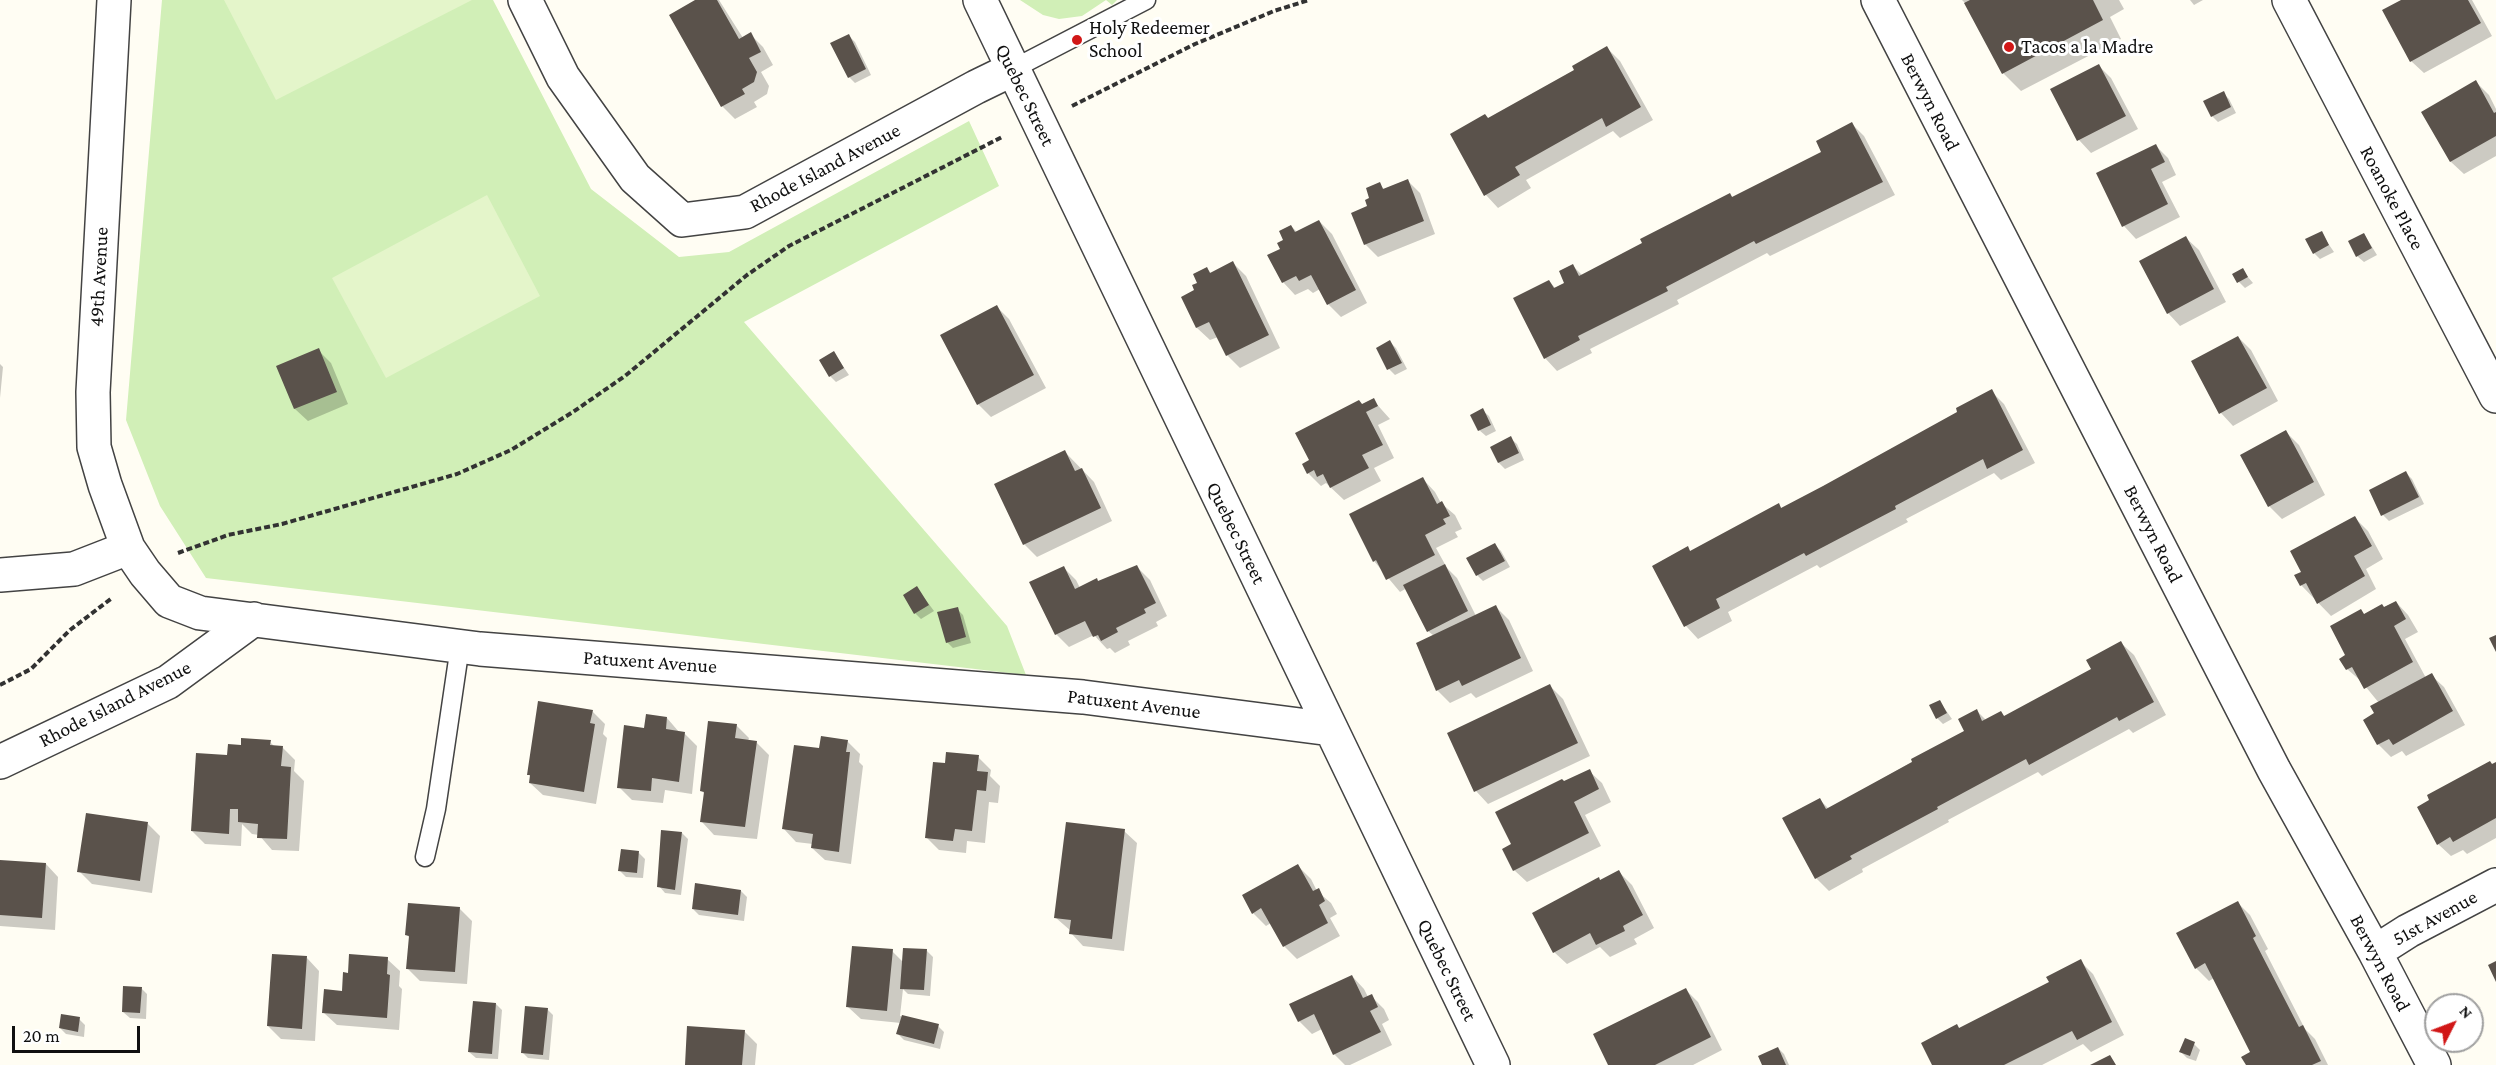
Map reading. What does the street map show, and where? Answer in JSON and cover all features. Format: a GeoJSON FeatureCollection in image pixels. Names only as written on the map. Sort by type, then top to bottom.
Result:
{"type":"FeatureCollection","features":[{"type":"Feature","properties":{"kind":"street","name":"49th Avenue"},"geometry":{"type":"LineString","coordinates":[[114,0],[93,392],[94,447],[105,485],[136,561]]}},
{"type":"Feature","properties":{"kind":"street","name":"Rhode Island Avenue"},"geometry":{"type":"LineString","coordinates":[[525,0],[563,77],[628,169],[682,220],[745,212],[1013,69]]}},
{"type":"Feature","properties":{"kind":"street","name":"Quebec Street"},"geometry":{"type":"LineString","coordinates":[[980,0],[1492,1065]]}},
{"type":"Feature","properties":{"kind":"street","name":"Berwyn Road"},"geometry":{"type":"LineString","coordinates":[[1878,0],[2274,770],[2375,952],[2434,1065]]}},
{"type":"Feature","properties":{"kind":"street","name":"Roanoke Place"},"geometry":{"type":"LineString","coordinates":[[2289,0],[2496,396]]}},
{"type":"Feature","properties":{"kind":"street"},"geometry":{"type":"LineString","coordinates":[[0,575],[136,561]]}},
{"type":"Feature","properties":{"kind":"street","name":"Patuxent Avenue"},"geometry":{"type":"LineString","coordinates":[[136,561],[169,601],[200,613],[460,646],[1083,697],[1331,729]]}},
{"type":"Feature","properties":{"kind":"street","name":"Rhode Island Avenue"},"geometry":{"type":"LineString","coordinates":[[0,762],[168,682],[254,619]]}},
{"type":"Feature","properties":{"kind":"street","name":"51st Avenue"},"geometry":{"type":"LineString","coordinates":[[2375,952],[2408,931],[2496,885]]}},
{"type":"Feature","properties":{"kind":"lane"},"geometry":{"type":"LineString","coordinates":[[1013,69],[1146,0]]}},
{"type":"Feature","properties":{"kind":"lane"},"geometry":{"type":"LineString","coordinates":[[425,857],[436,809],[460,646]]}},
{"type":"Feature","properties":{"kind":"path"},"geometry":{"type":"LineString","coordinates":[[0,685],[31,669],[136,561],[176,553],[228,535],[282,524],[380,497],[457,474],[511,450],[573,412],[625,376],[747,275],[789,246],[1002,137],[1038,123],[1196,44],[1274,11],[1309,0]]}},
{"type":"Feature","properties":{"kind":"green space"},"geometry":{"type":"Polygon","coordinates":[[[162,0],[493,0],[591,189],[679,257],[729,252],[969,121],[999,186],[744,322],[1007,626],[1026,675],[206,578],[160,506],[126,420],[162,0]]]}},
{"type":"Feature","properties":{"kind":"green space"},"geometry":{"type":"Polygon","coordinates":[[[224,0],[472,0],[276,100],[224,0]]]}},
{"type":"Feature","properties":{"kind":"green space"},"geometry":{"type":"Polygon","coordinates":[[[1020,0],[1106,0],[1082,16],[1059,19],[1043,15],[1020,0]]]}},
{"type":"Feature","properties":{"kind":"green space"},"geometry":{"type":"Polygon","coordinates":[[[1106,0],[1117,0],[1112,5],[1106,0]]]}},
{"type":"Feature","properties":{"kind":"green space"},"geometry":{"type":"Polygon","coordinates":[[[487,195],[540,296],[386,378],[332,278],[487,195]]]}},
{"type":"Feature","properties":{"kind":"building"},"geometry":{"type":"Polygon","coordinates":[[[695,0],[717,0],[739,39],[751,32],[761,52],[749,58],[757,72],[754,82],[742,89],[745,94],[721,107],[669,15],[695,0]]]}},
{"type":"Feature","properties":{"kind":"building"},"geometry":{"type":"Polygon","coordinates":[[[1970,0],[2093,0],[2103,20],[2002,74],[1964,3],[1970,0]]]}},
{"type":"Feature","properties":{"kind":"building"},"geometry":{"type":"Polygon","coordinates":[[[2401,0],[2468,0],[2481,23],[2410,62],[2382,10],[2401,0]]]}},
{"type":"Feature","properties":{"kind":"building"},"geometry":{"type":"Polygon","coordinates":[[[849,34],[866,69],[848,78],[830,43],[849,34]]]}},
{"type":"Feature","properties":{"kind":"building"},"geometry":{"type":"Polygon","coordinates":[[[1607,46],[1641,107],[1606,127],[1602,118],[1515,167],[1520,175],[1484,196],[1450,134],[1485,114],[1488,118],[1574,70],[1572,66],[1607,46]]]}},
{"type":"Feature","properties":{"kind":"building"},"geometry":{"type":"Polygon","coordinates":[[[2099,64],[2126,116],[2077,141],[2050,89],[2099,64]]]}},
{"type":"Feature","properties":{"kind":"building"},"geometry":{"type":"Polygon","coordinates":[[[2476,80],[2494,113],[2496,112],[2496,136],[2450,162],[2421,112],[2476,80]]]}},
{"type":"Feature","properties":{"kind":"building"},"geometry":{"type":"Polygon","coordinates":[[[2224,91],[2231,107],[2211,117],[2203,101],[2224,91]]]}},
{"type":"Feature","properties":{"kind":"building"},"geometry":{"type":"Polygon","coordinates":[[[1852,122],[1883,182],[1756,244],[1754,241],[1666,287],[1668,291],[1578,336],[1580,340],[1544,359],[1513,298],[1549,280],[1554,288],[1564,283],[1559,271],[1573,264],[1579,276],[1642,243],[1640,239],[1730,193],[1732,197],[1821,152],[1816,141],[1852,122]]]}},
{"type":"Feature","properties":{"kind":"building"},"geometry":{"type":"Polygon","coordinates":[[[2156,144],[2165,162],[2151,169],[2168,204],[2122,227],[2096,173],[2156,144]]]}},
{"type":"Feature","properties":{"kind":"building"},"geometry":{"type":"Polygon","coordinates":[[[1408,179],[1424,221],[1364,245],[1351,213],[1367,206],[1365,200],[1369,198],[1366,188],[1380,182],[1383,189],[1408,179]]]}},
{"type":"Feature","properties":{"kind":"building"},"geometry":{"type":"Polygon","coordinates":[[[1319,220],[1356,290],[1327,305],[1311,275],[1299,281],[1296,276],[1282,283],[1267,255],[1280,249],[1277,243],[1283,240],[1279,231],[1291,225],[1295,232],[1319,220]]]}},
{"type":"Feature","properties":{"kind":"building"},"geometry":{"type":"Polygon","coordinates":[[[2322,231],[2329,245],[2313,254],[2305,239],[2322,231]]]}},
{"type":"Feature","properties":{"kind":"building"},"geometry":{"type":"Polygon","coordinates":[[[2364,233],[2372,248],[2356,257],[2348,241],[2364,233]]]}},
{"type":"Feature","properties":{"kind":"building"},"geometry":{"type":"Polygon","coordinates":[[[2186,236],[2214,289],[2167,314],[2139,261],[2186,236]]]}},
{"type":"Feature","properties":{"kind":"building"},"geometry":{"type":"Polygon","coordinates":[[[1233,261],[1269,335],[1226,356],[1209,322],[1196,328],[1181,297],[1194,290],[1192,285],[1197,283],[1193,274],[1207,267],[1210,273],[1233,261]]]}},
{"type":"Feature","properties":{"kind":"building"},"geometry":{"type":"Polygon","coordinates":[[[2243,268],[2248,277],[2237,283],[2232,274],[2243,268]]]}},
{"type":"Feature","properties":{"kind":"building"},"geometry":{"type":"Polygon","coordinates":[[[997,305],[1034,375],[977,405],[940,335],[997,305]]]}},
{"type":"Feature","properties":{"kind":"building"},"geometry":{"type":"Polygon","coordinates":[[[2238,336],[2267,388],[2219,414],[2191,361],[2238,336]]]}},
{"type":"Feature","properties":{"kind":"building"},"geometry":{"type":"Polygon","coordinates":[[[1390,340],[1402,363],[1387,370],[1376,348],[1390,340]]]}},
{"type":"Feature","properties":{"kind":"building"},"geometry":{"type":"Polygon","coordinates":[[[319,348],[337,392],[294,409],[276,366],[319,348]]]}},
{"type":"Feature","properties":{"kind":"building"},"geometry":{"type":"Polygon","coordinates":[[[834,351],[844,368],[829,377],[819,360],[834,351]]]}},
{"type":"Feature","properties":{"kind":"building"},"geometry":{"type":"Polygon","coordinates":[[[1992,389],[2023,450],[1987,469],[1983,459],[1895,506],[1896,509],[1716,599],[1720,608],[1684,627],[1652,566],[1688,546],[1690,551],[1779,503],[1781,508],[1957,412],[1956,408],[1992,389]]]}},
{"type":"Feature","properties":{"kind":"building"},"geometry":{"type":"Polygon","coordinates":[[[1374,398],[1378,406],[1366,412],[1383,445],[1362,455],[1369,468],[1330,488],[1323,474],[1317,477],[1314,470],[1307,474],[1302,464],[1309,460],[1295,433],[1359,400],[1362,404],[1374,398]]]}},
{"type":"Feature","properties":{"kind":"building"},"geometry":{"type":"Polygon","coordinates":[[[1483,408],[1491,425],[1478,431],[1470,415],[1483,408]]]}},
{"type":"Feature","properties":{"kind":"building"},"geometry":{"type":"Polygon","coordinates":[[[2286,430],[2314,482],[2268,507],[2240,455],[2286,430]]]}},
{"type":"Feature","properties":{"kind":"building"},"geometry":{"type":"Polygon","coordinates":[[[1511,436],[1519,453],[1498,463],[1490,447],[1511,436]]]}},
{"type":"Feature","properties":{"kind":"building"},"geometry":{"type":"Polygon","coordinates":[[[1065,450],[1075,471],[1082,468],[1101,508],[1023,545],[994,484],[1065,450]]]}},
{"type":"Feature","properties":{"kind":"building"},"geometry":{"type":"Polygon","coordinates":[[[2406,471],[2419,497],[2381,516],[2369,490],[2406,471]]]}},
{"type":"Feature","properties":{"kind":"building"},"geometry":{"type":"Polygon","coordinates":[[[1423,477],[1437,504],[1442,501],[1450,516],[1443,519],[1446,524],[1425,535],[1435,555],[1386,580],[1376,560],[1373,562],[1349,514],[1423,477]]]}},
{"type":"Feature","properties":{"kind":"building"},"geometry":{"type":"Polygon","coordinates":[[[2355,516],[2372,546],[2354,556],[2365,576],[2317,604],[2306,583],[2300,586],[2294,575],[2301,572],[2290,551],[2355,516]]]}},
{"type":"Feature","properties":{"kind":"building"},"geometry":{"type":"Polygon","coordinates":[[[1495,543],[1505,561],[1476,576],[1466,558],[1495,543]]]}},
{"type":"Feature","properties":{"kind":"building"},"geometry":{"type":"Polygon","coordinates":[[[1445,564],[1468,611],[1427,632],[1403,585],[1445,564]]]}},
{"type":"Feature","properties":{"kind":"building"},"geometry":{"type":"Polygon","coordinates":[[[1137,565],[1156,603],[1144,609],[1146,613],[1116,628],[1118,632],[1101,641],[1098,635],[1093,637],[1085,621],[1055,635],[1029,582],[1064,566],[1075,589],[1097,578],[1098,581],[1137,565]]]}},
{"type":"Feature","properties":{"kind":"building"},"geometry":{"type":"Polygon","coordinates":[[[917,586],[929,605],[914,614],[903,595],[917,586]]]}},
{"type":"Feature","properties":{"kind":"building"},"geometry":{"type":"Polygon","coordinates":[[[2396,601],[2406,619],[2394,626],[2413,662],[2364,689],[2352,667],[2346,670],[2339,659],[2345,655],[2330,626],[2361,609],[2364,614],[2382,604],[2384,607],[2396,601]]]}},
{"type":"Feature","properties":{"kind":"building"},"geometry":{"type":"Polygon","coordinates":[[[1496,605],[1521,658],[1462,686],[1459,680],[1436,691],[1416,643],[1496,605]]]}},
{"type":"Feature","properties":{"kind":"building"},"geometry":{"type":"Polygon","coordinates":[[[958,607],[966,637],[946,643],[937,612],[958,607]]]}},
{"type":"Feature","properties":{"kind":"building"},"geometry":{"type":"Polygon","coordinates":[[[2496,635],[2496,652],[2489,638],[2496,635]]]}},
{"type":"Feature","properties":{"kind":"building"},"geometry":{"type":"Polygon","coordinates":[[[2121,641],[2154,702],[2119,721],[2117,717],[2029,765],[2026,759],[1850,856],[1852,859],[1815,879],[1782,818],[1820,798],[1826,809],[1964,731],[1958,719],[1977,709],[1982,721],[2001,711],[2004,716],[2091,669],[2086,660],[2121,641]]]}},
{"type":"Feature","properties":{"kind":"building"},"geometry":{"type":"Polygon","coordinates":[[[2432,673],[2453,711],[2393,745],[2389,739],[2377,745],[2363,720],[2374,713],[2370,706],[2432,673]]]}},
{"type":"Feature","properties":{"kind":"building"},"geometry":{"type":"Polygon","coordinates":[[[1550,684],[1578,743],[1474,792],[1447,733],[1550,684]]]}},
{"type":"Feature","properties":{"kind":"building"},"geometry":{"type":"Polygon","coordinates":[[[1940,700],[1947,713],[1936,719],[1929,705],[1940,700]]]}},
{"type":"Feature","properties":{"kind":"building"},"geometry":{"type":"Polygon","coordinates":[[[538,701],[593,710],[590,723],[595,724],[584,792],[529,783],[530,775],[527,775],[538,701]]]}},
{"type":"Feature","properties":{"kind":"building"},"geometry":{"type":"Polygon","coordinates":[[[646,714],[667,717],[666,729],[685,732],[679,782],[652,778],[651,791],[617,788],[624,725],[644,728],[646,714]]]}},
{"type":"Feature","properties":{"kind":"building"},"geometry":{"type":"Polygon","coordinates":[[[708,721],[737,724],[735,738],[757,741],[745,827],[700,822],[704,792],[700,791],[708,721]]]}},
{"type":"Feature","properties":{"kind":"building"},"geometry":{"type":"Polygon","coordinates":[[[821,736],[848,740],[846,752],[850,752],[839,852],[811,848],[813,834],[782,829],[794,745],[819,748],[821,736]]]}},
{"type":"Feature","properties":{"kind":"building"},"geometry":{"type":"Polygon","coordinates":[[[241,738],[271,740],[270,745],[283,746],[281,766],[291,767],[287,839],[257,838],[258,824],[238,822],[238,809],[230,809],[229,834],[191,831],[196,753],[227,755],[228,744],[241,745],[241,738]]]}},
{"type":"Feature","properties":{"kind":"building"},"geometry":{"type":"Polygon","coordinates":[[[946,752],[979,755],[977,771],[988,772],[986,791],[977,790],[972,831],[955,829],[953,841],[925,838],[933,762],[945,763],[946,752]]]}},
{"type":"Feature","properties":{"kind":"building"},"geometry":{"type":"Polygon","coordinates":[[[2490,761],[2492,764],[2496,762],[2496,818],[2453,842],[2450,837],[2437,845],[2417,807],[2429,800],[2427,795],[2490,761]]]}},
{"type":"Feature","properties":{"kind":"building"},"geometry":{"type":"Polygon","coordinates":[[[1590,769],[1599,789],[1574,802],[1589,833],[1513,871],[1502,849],[1511,844],[1495,812],[1562,779],[1564,781],[1590,769]]]}},
{"type":"Feature","properties":{"kind":"building"},"geometry":{"type":"Polygon","coordinates":[[[86,813],[148,822],[140,881],[77,872],[86,813]]]}},
{"type":"Feature","properties":{"kind":"building"},"geometry":{"type":"Polygon","coordinates":[[[1066,822],[1125,829],[1112,939],[1069,934],[1071,920],[1054,918],[1066,822]]]}},
{"type":"Feature","properties":{"kind":"building"},"geometry":{"type":"Polygon","coordinates":[[[661,830],[682,832],[675,890],[657,887],[661,830]]]}},
{"type":"Feature","properties":{"kind":"building"},"geometry":{"type":"Polygon","coordinates":[[[621,849],[639,851],[637,873],[618,871],[621,849]]]}},
{"type":"Feature","properties":{"kind":"building"},"geometry":{"type":"Polygon","coordinates":[[[0,860],[46,863],[42,918],[0,915],[0,860]]]}},
{"type":"Feature","properties":{"kind":"building"},"geometry":{"type":"Polygon","coordinates":[[[1298,864],[1313,891],[1319,888],[1325,901],[1319,905],[1328,923],[1283,947],[1261,908],[1252,914],[1242,895],[1298,864]]]}},
{"type":"Feature","properties":{"kind":"building"},"geometry":{"type":"Polygon","coordinates":[[[1619,870],[1643,915],[1623,926],[1625,931],[1596,945],[1590,933],[1553,953],[1532,913],[1599,877],[1600,880],[1619,870]]]}},
{"type":"Feature","properties":{"kind":"building"},"geometry":{"type":"Polygon","coordinates":[[[695,883],[741,890],[738,915],[692,909],[695,883]]]}},
{"type":"Feature","properties":{"kind":"building"},"geometry":{"type":"Polygon","coordinates":[[[2238,901],[2256,936],[2253,938],[2299,1027],[2303,1025],[2321,1061],[2312,1065],[2246,1065],[2241,1057],[2250,1052],[2205,963],[2195,969],[2176,933],[2238,901]]]}},
{"type":"Feature","properties":{"kind":"building"},"geometry":{"type":"Polygon","coordinates":[[[408,903],[460,907],[455,972],[406,969],[409,936],[405,935],[408,903]]]}},
{"type":"Feature","properties":{"kind":"building"},"geometry":{"type":"Polygon","coordinates":[[[852,946],[893,949],[887,1011],[846,1007],[852,946]]]}},
{"type":"Feature","properties":{"kind":"building"},"geometry":{"type":"Polygon","coordinates":[[[903,948],[927,949],[924,990],[900,989],[903,948]]]}},
{"type":"Feature","properties":{"kind":"building"},"geometry":{"type":"Polygon","coordinates":[[[272,954],[307,956],[302,1029],[267,1026],[272,954]]]}},
{"type":"Feature","properties":{"kind":"building"},"geometry":{"type":"Polygon","coordinates":[[[349,954],[388,957],[387,974],[390,975],[387,1018],[322,1013],[324,989],[342,991],[343,972],[348,973],[349,954]]]}},
{"type":"Feature","properties":{"kind":"building"},"geometry":{"type":"Polygon","coordinates":[[[2081,959],[2112,1022],[2077,1040],[2072,1031],[2004,1065],[1932,1065],[1921,1043],[1957,1024],[1959,1028],[2049,982],[2046,977],[2081,959]]]}},
{"type":"Feature","properties":{"kind":"building"},"geometry":{"type":"Polygon","coordinates":[[[2496,961],[2496,982],[2488,965],[2496,961]]]}},
{"type":"Feature","properties":{"kind":"building"},"geometry":{"type":"Polygon","coordinates":[[[1352,975],[1363,998],[1372,994],[1378,1007],[1370,1011],[1381,1032],[1333,1055],[1314,1014],[1298,1022],[1289,1004],[1352,975]]]}},
{"type":"Feature","properties":{"kind":"building"},"geometry":{"type":"Polygon","coordinates":[[[123,986],[142,987],[140,1013],[122,1012],[123,986]]]}},
{"type":"Feature","properties":{"kind":"building"},"geometry":{"type":"Polygon","coordinates":[[[1686,988],[1711,1037],[1655,1065],[1608,1065],[1593,1034],[1686,988]]]}},
{"type":"Feature","properties":{"kind":"building"},"geometry":{"type":"Polygon","coordinates":[[[473,1001],[496,1003],[492,1054],[468,1052],[473,1001]]]}},
{"type":"Feature","properties":{"kind":"building"},"geometry":{"type":"Polygon","coordinates":[[[525,1006],[548,1008],[543,1055],[521,1053],[525,1006]]]}},
{"type":"Feature","properties":{"kind":"building"},"geometry":{"type":"Polygon","coordinates":[[[61,1014],[80,1017],[78,1032],[59,1028],[61,1014]]]}},
{"type":"Feature","properties":{"kind":"building"},"geometry":{"type":"Polygon","coordinates":[[[902,1015],[939,1024],[934,1044],[896,1034],[902,1015]]]}},
{"type":"Feature","properties":{"kind":"building"},"geometry":{"type":"Polygon","coordinates":[[[687,1026],[745,1030],[742,1065],[685,1065],[687,1026]]]}},
{"type":"Feature","properties":{"kind":"building"},"geometry":{"type":"Polygon","coordinates":[[[2185,1038],[2195,1042],[2190,1056],[2179,1052],[2185,1038]]]}},
{"type":"Feature","properties":{"kind":"building"},"geometry":{"type":"Polygon","coordinates":[[[1778,1047],[1786,1065],[1762,1065],[1758,1056],[1778,1047]]]}},
{"type":"Feature","properties":{"kind":"building"},"geometry":{"type":"Polygon","coordinates":[[[2110,1055],[2116,1065],[2090,1065],[2110,1055]]]}},
{"type":"Feature","properties":{"kind":"place","name":"Holy Redeemer School"},"geometry":{"type":"Point","coordinates":[1077,40]}},
{"type":"Feature","properties":{"kind":"place","name":"Tacos a la Madre"},"geometry":{"type":"Point","coordinates":[2009,47]}}]}
